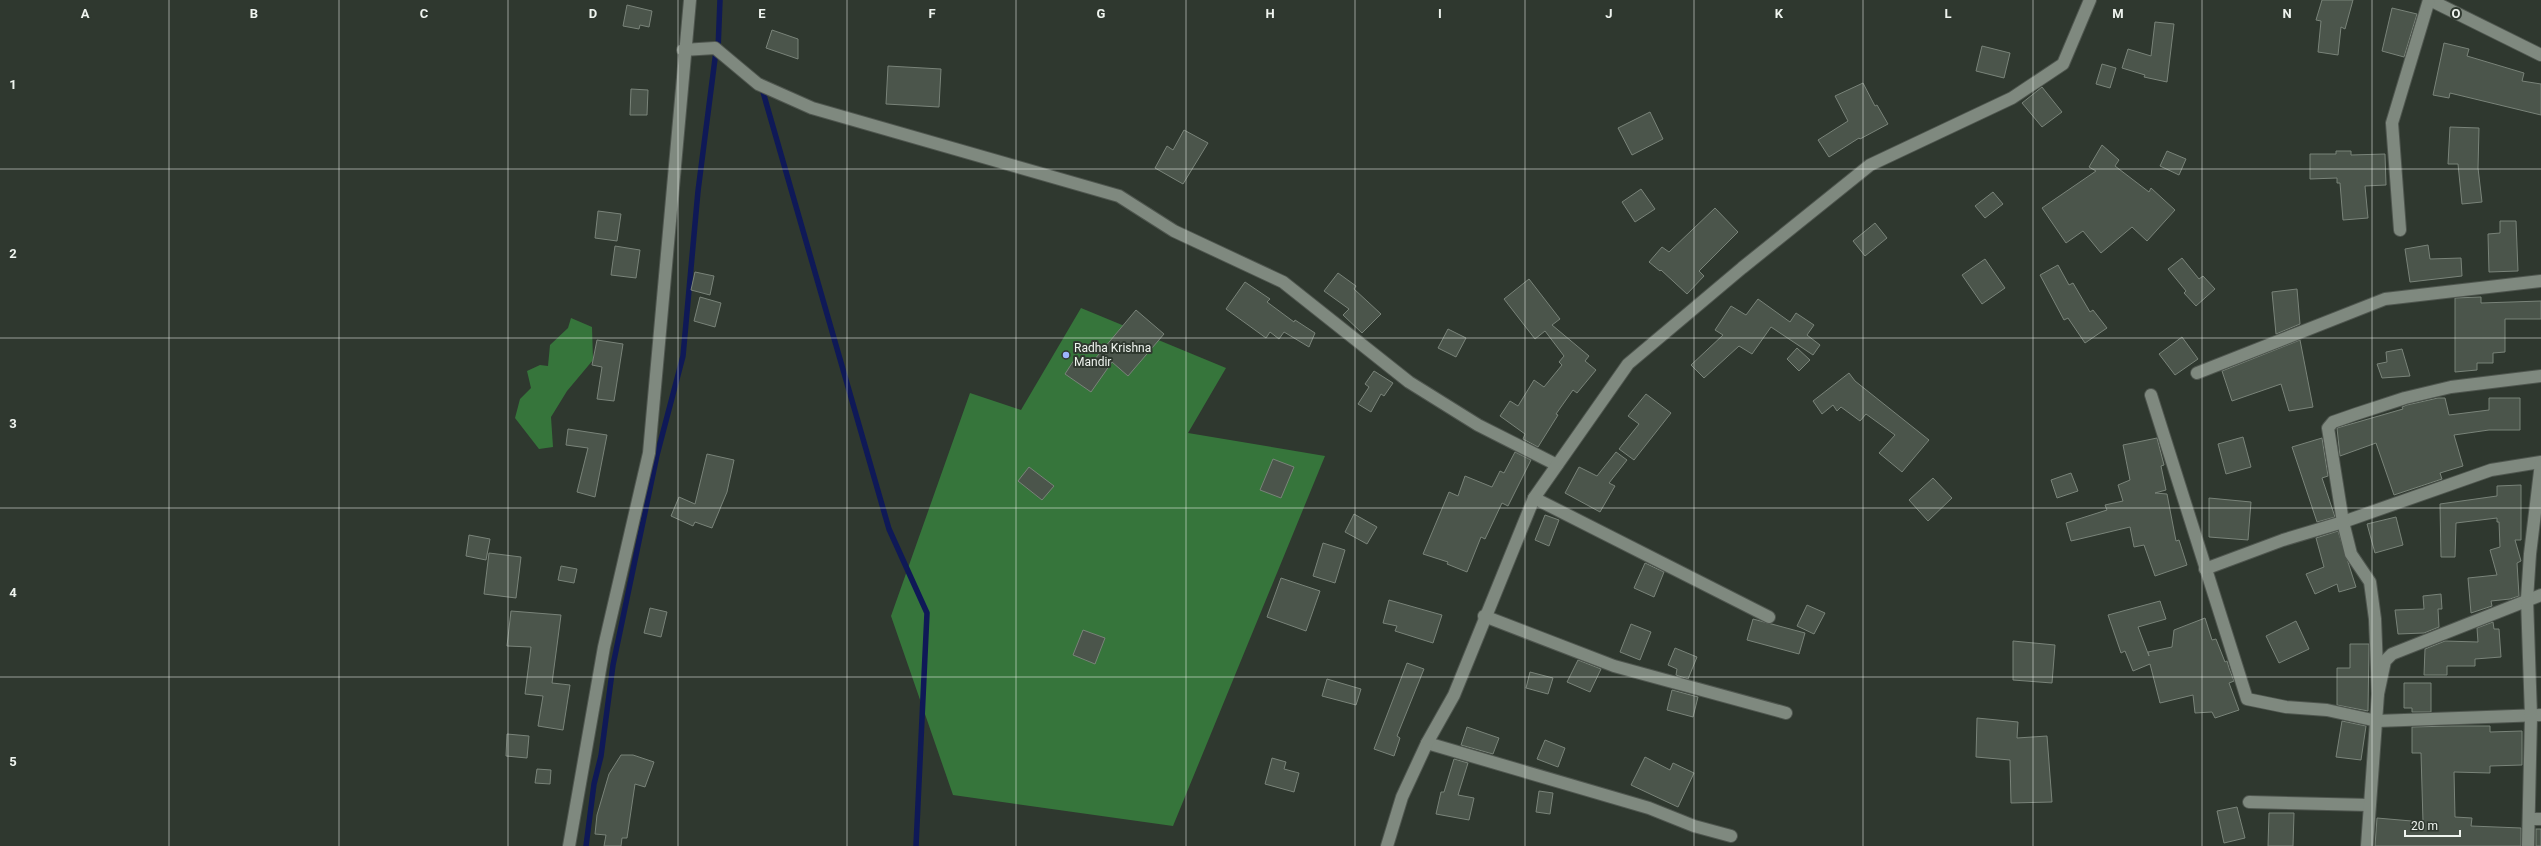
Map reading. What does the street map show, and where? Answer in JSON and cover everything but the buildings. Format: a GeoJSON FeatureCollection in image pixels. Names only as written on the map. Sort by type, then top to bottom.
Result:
{"type":"FeatureCollection","features":[{"type":"Feature","properties":{"kind":"street"},"geometry":{"type":"LineString","coordinates":[[569,846],[604,648],[649,453],[683,50],[690,0]]}},
{"type":"Feature","properties":{"kind":"street"},"geometry":{"type":"LineString","coordinates":[[1386,846],[1402,796],[1427,743],[1454,695],[1484,616],[1534,498],[1628,364],[1742,268],[1870,165],[2012,98],[2063,64],[2090,0]]}},
{"type":"Feature","properties":{"kind":"street"},"geometry":{"type":"LineString","coordinates":[[2400,230],[2392,123],[2429,0],[2541,55]]}},
{"type":"Feature","properties":{"kind":"street"},"geometry":{"type":"LineString","coordinates":[[683,50],[715,48],[758,84],[812,108],[1119,196],[1174,231],[1283,282],[1409,382],[1478,425],[1557,465]]}},
{"type":"Feature","properties":{"kind":"street"},"geometry":{"type":"LineString","coordinates":[[2197,373],[2385,299],[2541,281]]}},
{"type":"Feature","properties":{"kind":"street"},"geometry":{"type":"LineString","coordinates":[[2367,846],[2378,694],[2375,619],[2370,582],[2351,554],[2343,522],[2328,428],[2333,422],[2405,398],[2451,387],[2541,376]]}},
{"type":"Feature","properties":{"kind":"street"},"geometry":{"type":"LineString","coordinates":[[2151,395],[2247,699],[2286,707],[2327,710],[2377,721],[2536,715]]}},
{"type":"Feature","properties":{"kind":"street"},"geometry":{"type":"LineString","coordinates":[[2205,569],[2283,540],[2343,522],[2491,470],[2541,463],[2530,554],[2527,599],[2536,715],[2535,819],[2528,846]]}},
{"type":"Feature","properties":{"kind":"street"},"geometry":{"type":"LineString","coordinates":[[1534,498],[1768,617]]}},
{"type":"Feature","properties":{"kind":"street"},"geometry":{"type":"LineString","coordinates":[[2378,694],[2385,662],[2392,654],[2464,627],[2527,599],[2541,595]]}},
{"type":"Feature","properties":{"kind":"street"},"geometry":{"type":"LineString","coordinates":[[1484,616],[1614,666],[1786,713]]}},
{"type":"Feature","properties":{"kind":"street"},"geometry":{"type":"LineString","coordinates":[[1427,743],[1648,808],[1694,826],[1731,836]]}},
{"type":"Feature","properties":{"kind":"street"},"geometry":{"type":"LineString","coordinates":[[2249,802],[2369,805]]}},
{"type":"Feature","properties":{"kind":"green space"},"geometry":{"type":"Polygon","coordinates":[[[1081,308],[1226,368],[1188,433],[1325,456],[1173,826],[953,795],[891,616],[970,393],[1021,410],[1081,308]]]}},
{"type":"Feature","properties":{"kind":"green space"},"geometry":{"type":"Polygon","coordinates":[[[571,318],[592,327],[593,360],[567,391],[551,417],[553,447],[539,449],[515,418],[520,399],[531,388],[527,371],[540,365],[548,366],[550,345],[568,328],[571,318]]]}},
{"type":"Feature","properties":{"kind":"waterway"},"geometry":{"type":"LineString","coordinates":[[718,50],[720,0]]}},
{"type":"Feature","properties":{"kind":"waterway"},"geometry":{"type":"LineString","coordinates":[[586,846],[594,784],[601,756],[613,665],[657,455],[683,356],[698,191],[716,51]]}},
{"type":"Feature","properties":{"kind":"waterway"},"geometry":{"type":"LineString","coordinates":[[761,85],[889,529],[927,613],[916,846]]}},
{"type":"Feature","properties":{"kind":"place","name":"Radha Krishna Mandir"},"geometry":{"type":"Point","coordinates":[1066,355]}}]}
